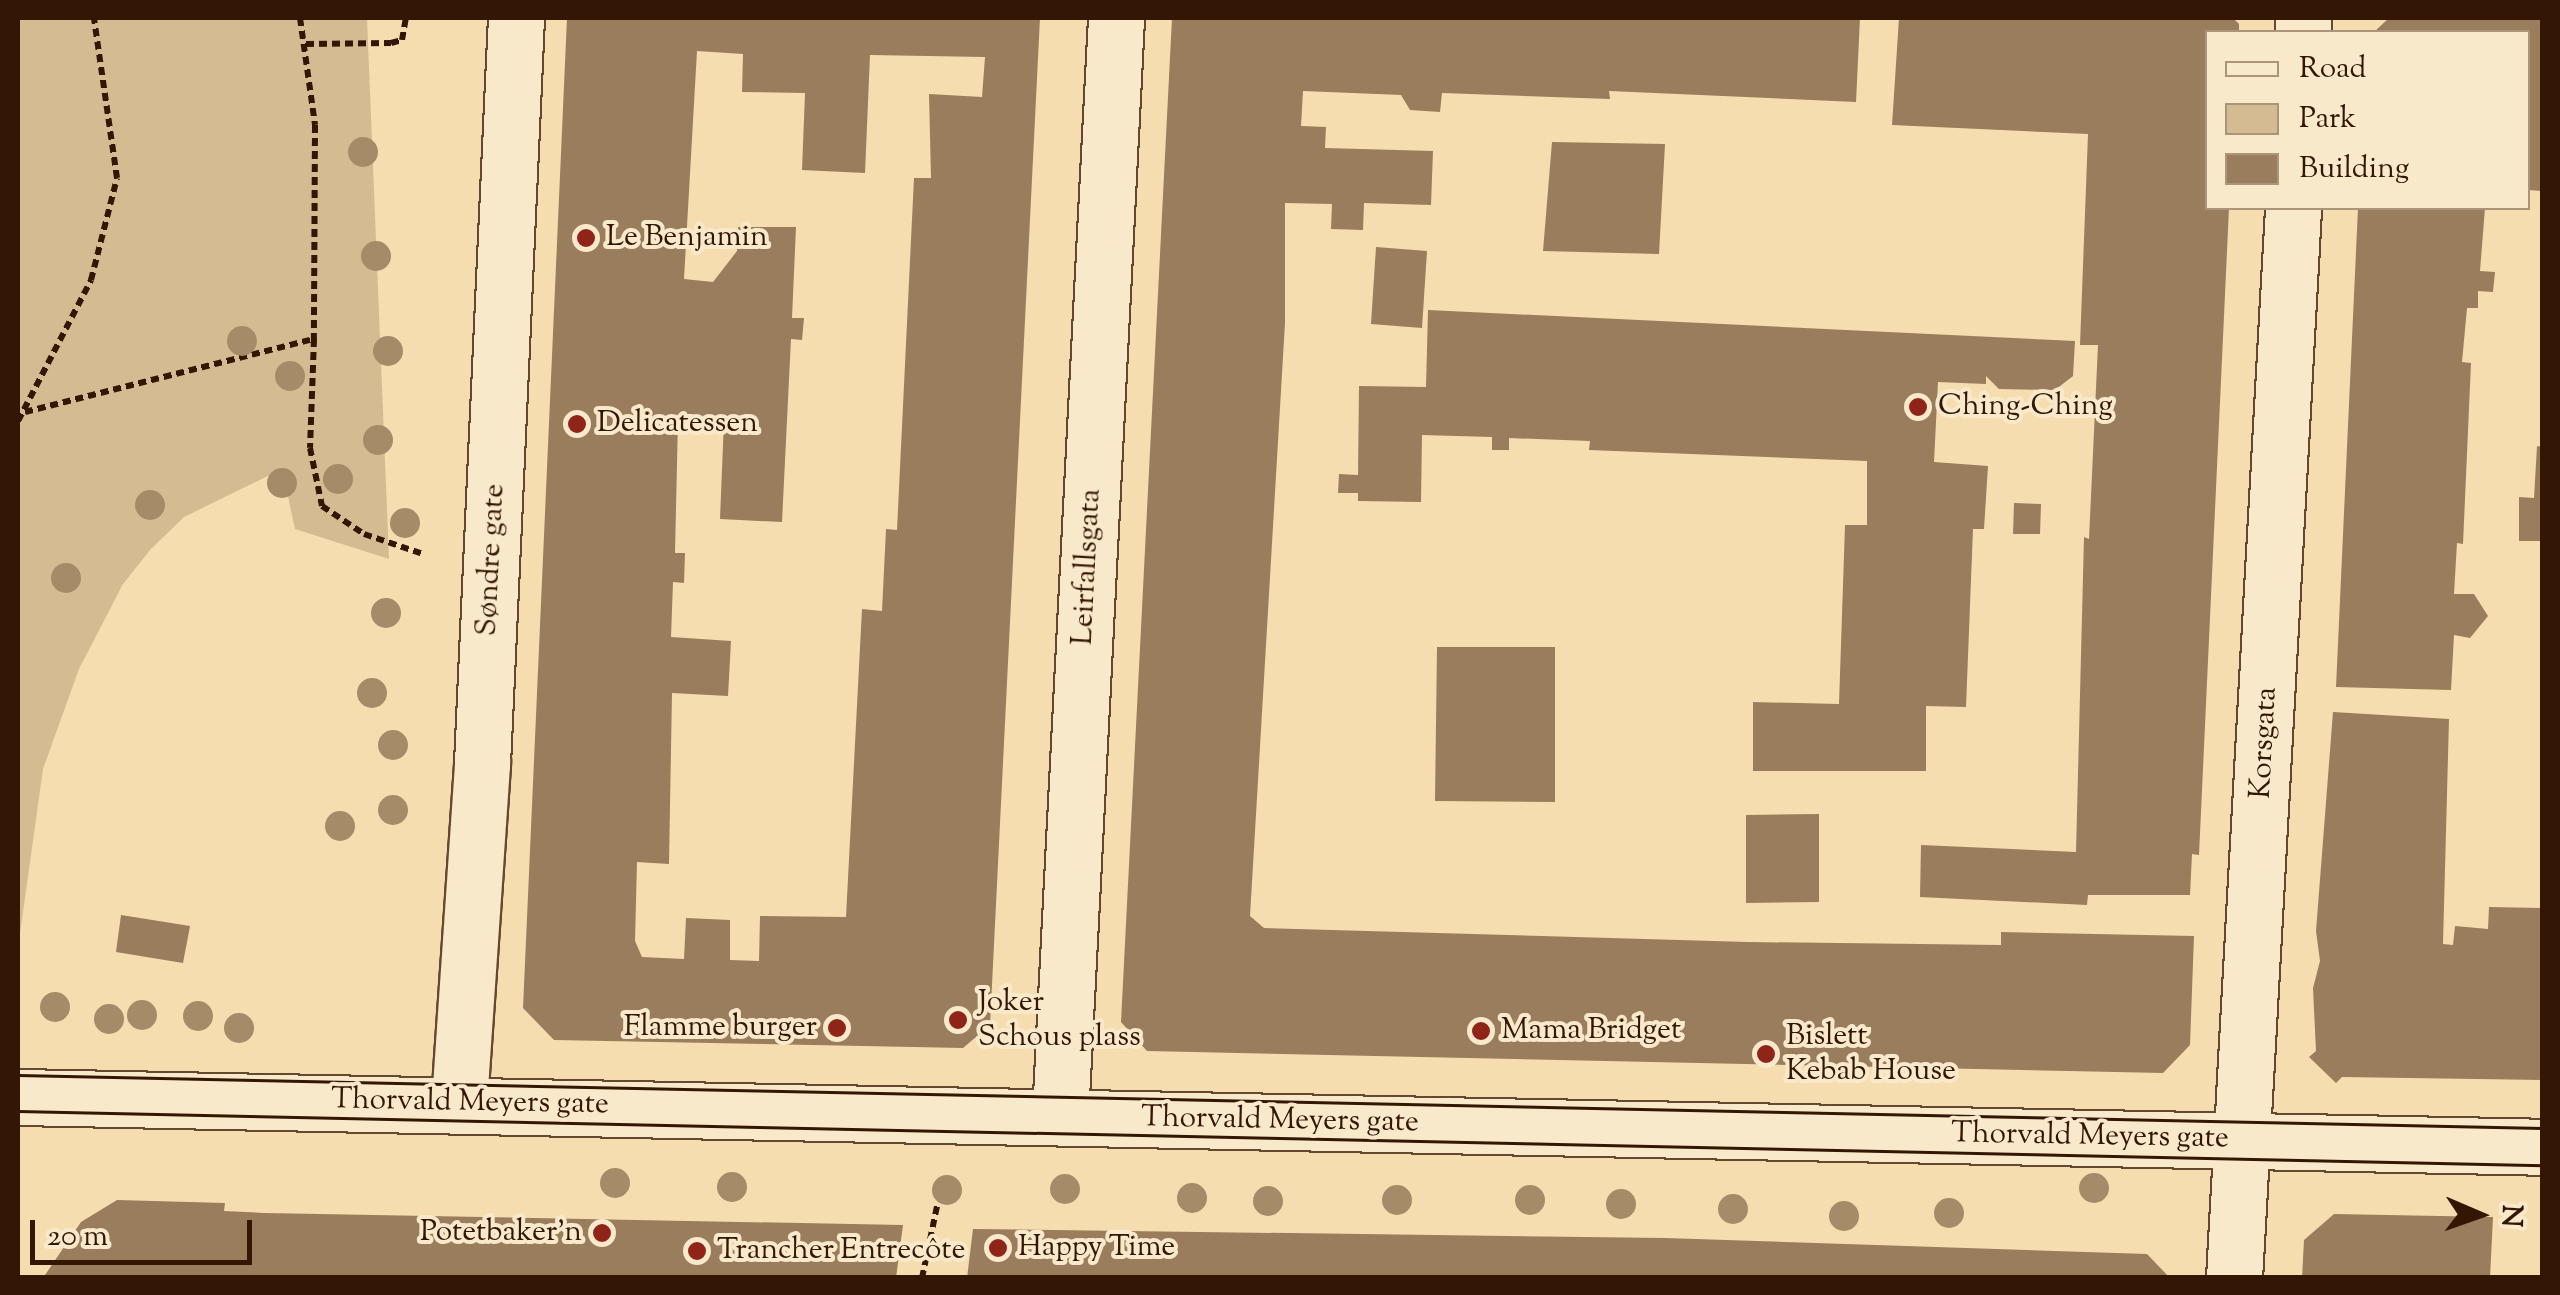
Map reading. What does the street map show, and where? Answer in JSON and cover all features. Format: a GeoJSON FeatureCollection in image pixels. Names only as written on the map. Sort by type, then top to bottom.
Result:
{"type":"FeatureCollection","features":[{"type":"Feature","properties":{"kind":"street","name":"Søndre gate"},"geometry":{"type":"LineString","coordinates":[[459,1102],[482,763],[516,18]]}},
{"type":"Feature","properties":{"kind":"street","name":"Leirfallsgata"},"geometry":{"type":"LineString","coordinates":[[1060,1116],[1116,18]]}},
{"type":"Feature","properties":{"kind":"street","name":"Korsgata"},"geometry":{"type":"LineString","coordinates":[[2234,1278],[2293,210]]}},
{"type":"Feature","properties":{"kind":"street","name":"Thorvald Meyers gate"},"geometry":{"type":"LineString","coordinates":[[18,1097],[459,1102],[2542,1146]]}},
{"type":"Feature","properties":{"kind":"path"},"geometry":{"type":"LineString","coordinates":[[18,421],[91,280],[117,178],[94,18]]}},
{"type":"Feature","properties":{"kind":"path"},"geometry":{"type":"LineString","coordinates":[[300,18],[315,125],[310,448],[322,506],[364,534],[423,554]]}},
{"type":"Feature","properties":{"kind":"path"},"geometry":{"type":"LineString","coordinates":[[306,44],[391,43],[402,40],[406,18]]}},
{"type":"Feature","properties":{"kind":"path"},"geometry":{"type":"LineString","coordinates":[[25,412],[314,339]]}},
{"type":"Feature","properties":{"kind":"path"},"geometry":{"type":"LineString","coordinates":[[922,1278],[938,1206]]}},
{"type":"Feature","properties":{"kind":"green space"},"geometry":{"type":"Polygon","coordinates":[[[18,18],[367,18],[389,559],[295,529],[282,469],[184,517],[150,550],[123,584],[79,669],[43,769],[18,948],[18,18]]]}},
{"type":"Feature","properties":{"kind":"building"},"geometry":{"type":"Polygon","coordinates":[[[567,18],[1040,18],[990,1025],[963,1048],[554,1040],[523,1008],[567,18]],[[697,51],[684,279],[713,282],[737,251],[738,227],[796,227],[792,318],[804,318],[802,340],[791,339],[782,522],[720,519],[724,420],[678,419],[675,553],[685,553],[684,583],[673,582],[671,637],[731,641],[728,696],[672,693],[669,864],[637,862],[635,941],[642,957],[684,959],[686,918],[730,920],[730,960],[759,961],[760,916],[846,917],[862,609],[882,611],[886,529],[897,530],[914,178],[931,178],[929,94],[982,97],[985,57],[870,55],[865,173],[802,170],[805,93],[742,92],[743,54],[697,51]]]}},
{"type":"Feature","properties":{"kind":"building"},"geometry":{"type":"Polygon","coordinates":[[[1172,18],[1860,18],[1856,102],[1609,91],[1610,99],[1442,93],[1440,112],[1410,110],[1401,95],[1303,91],[1301,126],[1326,127],[1325,148],[1433,151],[1431,205],[1364,203],[1363,230],[1331,229],[1332,204],[1285,203],[1285,323],[1250,916],[1264,928],[1748,942],[2001,945],[2001,932],[2194,936],[2190,1045],[2163,1073],[1147,1051],[1121,1022],[1172,18]]]}},
{"type":"Feature","properties":{"kind":"building"},"geometry":{"type":"Polygon","coordinates":[[[1899,18],[2233,18],[2239,24],[2239,30],[2205,30],[2205,210],[2229,210],[2199,855],[2192,854],[2190,895],[2088,895],[2087,905],[1920,897],[1921,845],[2076,852],[2084,537],[2089,539],[2098,345],[2080,345],[2088,134],[1892,125],[1899,18]]]}},
{"type":"Feature","properties":{"kind":"building"},"geometry":{"type":"Polygon","coordinates":[[[2389,18],[2542,18],[2542,191],[2530,190],[2530,30],[2376,30],[2389,18]]]}},
{"type":"Feature","properties":{"kind":"building"},"geometry":{"type":"Polygon","coordinates":[[[1552,142],[1665,144],[1659,254],[1543,251],[1552,142]]]}},
{"type":"Feature","properties":{"kind":"building"},"geometry":{"type":"Polygon","coordinates":[[[2358,210],[2485,210],[2480,271],[2495,272],[2493,292],[2478,291],[2478,308],[2467,308],[2462,362],[2471,363],[2463,544],[2457,543],[2454,594],[2474,594],[2488,616],[2470,638],[2454,635],[2451,690],[2336,687],[2358,210]]]}},
{"type":"Feature","properties":{"kind":"building"},"geometry":{"type":"Polygon","coordinates":[[[1376,247],[1427,251],[1422,328],[1371,324],[1376,247]]]}},
{"type":"Feature","properties":{"kind":"building"},"geometry":{"type":"Polygon","coordinates":[[[1428,310],[2075,341],[2073,376],[2055,390],[1999,389],[1986,376],[1986,384],[1938,382],[1934,462],[1988,466],[1984,529],[1973,529],[1966,707],[1926,706],[1926,771],[1753,771],[1753,702],[1839,704],[1845,525],[1867,525],[1867,461],[1589,450],[1590,441],[1509,438],[1509,450],[1492,450],[1492,437],[1422,435],[1421,502],[1358,501],[1358,493],[1338,493],[1339,474],[1358,475],[1359,386],[1426,387],[1428,310]]]}},
{"type":"Feature","properties":{"kind":"building"},"geometry":{"type":"Polygon","coordinates":[[[2537,446],[2542,447],[2542,541],[2519,541],[2519,497],[2534,498],[2537,446]]]}},
{"type":"Feature","properties":{"kind":"building"},"geometry":{"type":"Polygon","coordinates":[[[2014,503],[2041,504],[2040,534],[2013,534],[2014,503]]]}},
{"type":"Feature","properties":{"kind":"building"},"geometry":{"type":"Polygon","coordinates":[[[1437,647],[1555,647],[1555,802],[1435,801],[1437,647]]]}},
{"type":"Feature","properties":{"kind":"building"},"geometry":{"type":"Polygon","coordinates":[[[2333,712],[2449,719],[2443,944],[2453,945],[2455,926],[2488,929],[2489,907],[2542,908],[2542,1080],[2342,1077],[2336,1083],[2309,1057],[2316,1051],[2313,988],[2320,961],[2316,931],[2333,712]]]}},
{"type":"Feature","properties":{"kind":"building"},"geometry":{"type":"Polygon","coordinates":[[[1819,814],[1819,902],[1746,903],[1746,815],[1819,814]]]}},
{"type":"Feature","properties":{"kind":"building"},"geometry":{"type":"Polygon","coordinates":[[[121,915],[190,926],[183,963],[116,952],[121,915]]]}},
{"type":"Feature","properties":{"kind":"building"},"geometry":{"type":"Polygon","coordinates":[[[117,1200],[225,1203],[224,1211],[264,1213],[903,1225],[896,1278],[43,1278],[81,1222],[117,1200]]]}},
{"type":"Feature","properties":{"kind":"building"},"geometry":{"type":"Polygon","coordinates":[[[2334,1214],[2493,1217],[2490,1278],[2302,1278],[2304,1240],[2334,1214]]]}},
{"type":"Feature","properties":{"kind":"building"},"geometry":{"type":"Polygon","coordinates":[[[973,1229],[1665,1238],[2147,1254],[2170,1278],[967,1278],[973,1229]]]}},
{"type":"Feature","properties":{"kind":"tram line"},"geometry":{"type":"LineString","coordinates":[[18,1075],[2542,1128]]}},
{"type":"Feature","properties":{"kind":"tram line"},"geometry":{"type":"LineString","coordinates":[[18,1111],[2542,1165]]}},
{"type":"Feature","properties":{"kind":"place","name":"Le Benjamin"},"geometry":{"type":"Point","coordinates":[586,238]}},
{"type":"Feature","properties":{"kind":"place","name":"Ching-Ching"},"geometry":{"type":"Point","coordinates":[1918,407]}},
{"type":"Feature","properties":{"kind":"place","name":"Delicatessen"},"geometry":{"type":"Point","coordinates":[577,424]}},
{"type":"Feature","properties":{"kind":"place","name":"Joker Schous plass"},"geometry":{"type":"Point","coordinates":[958,1020]}},
{"type":"Feature","properties":{"kind":"place","name":"Flamme burger"},"geometry":{"type":"Point","coordinates":[837,1028]}},
{"type":"Feature","properties":{"kind":"place","name":"Mama Bridget"},"geometry":{"type":"Point","coordinates":[1481,1031]}},
{"type":"Feature","properties":{"kind":"place","name":"Bislett Kebab House"},"geometry":{"type":"Point","coordinates":[1766,1054]}},
{"type":"Feature","properties":{"kind":"place","name":"Potetbaker'n"},"geometry":{"type":"Point","coordinates":[602,1233]}},
{"type":"Feature","properties":{"kind":"place","name":"Happy Time"},"geometry":{"type":"Point","coordinates":[998,1248]}},
{"type":"Feature","properties":{"kind":"place","name":"Trancher Entrecôte"},"geometry":{"type":"Point","coordinates":[697,1251]}}]}
